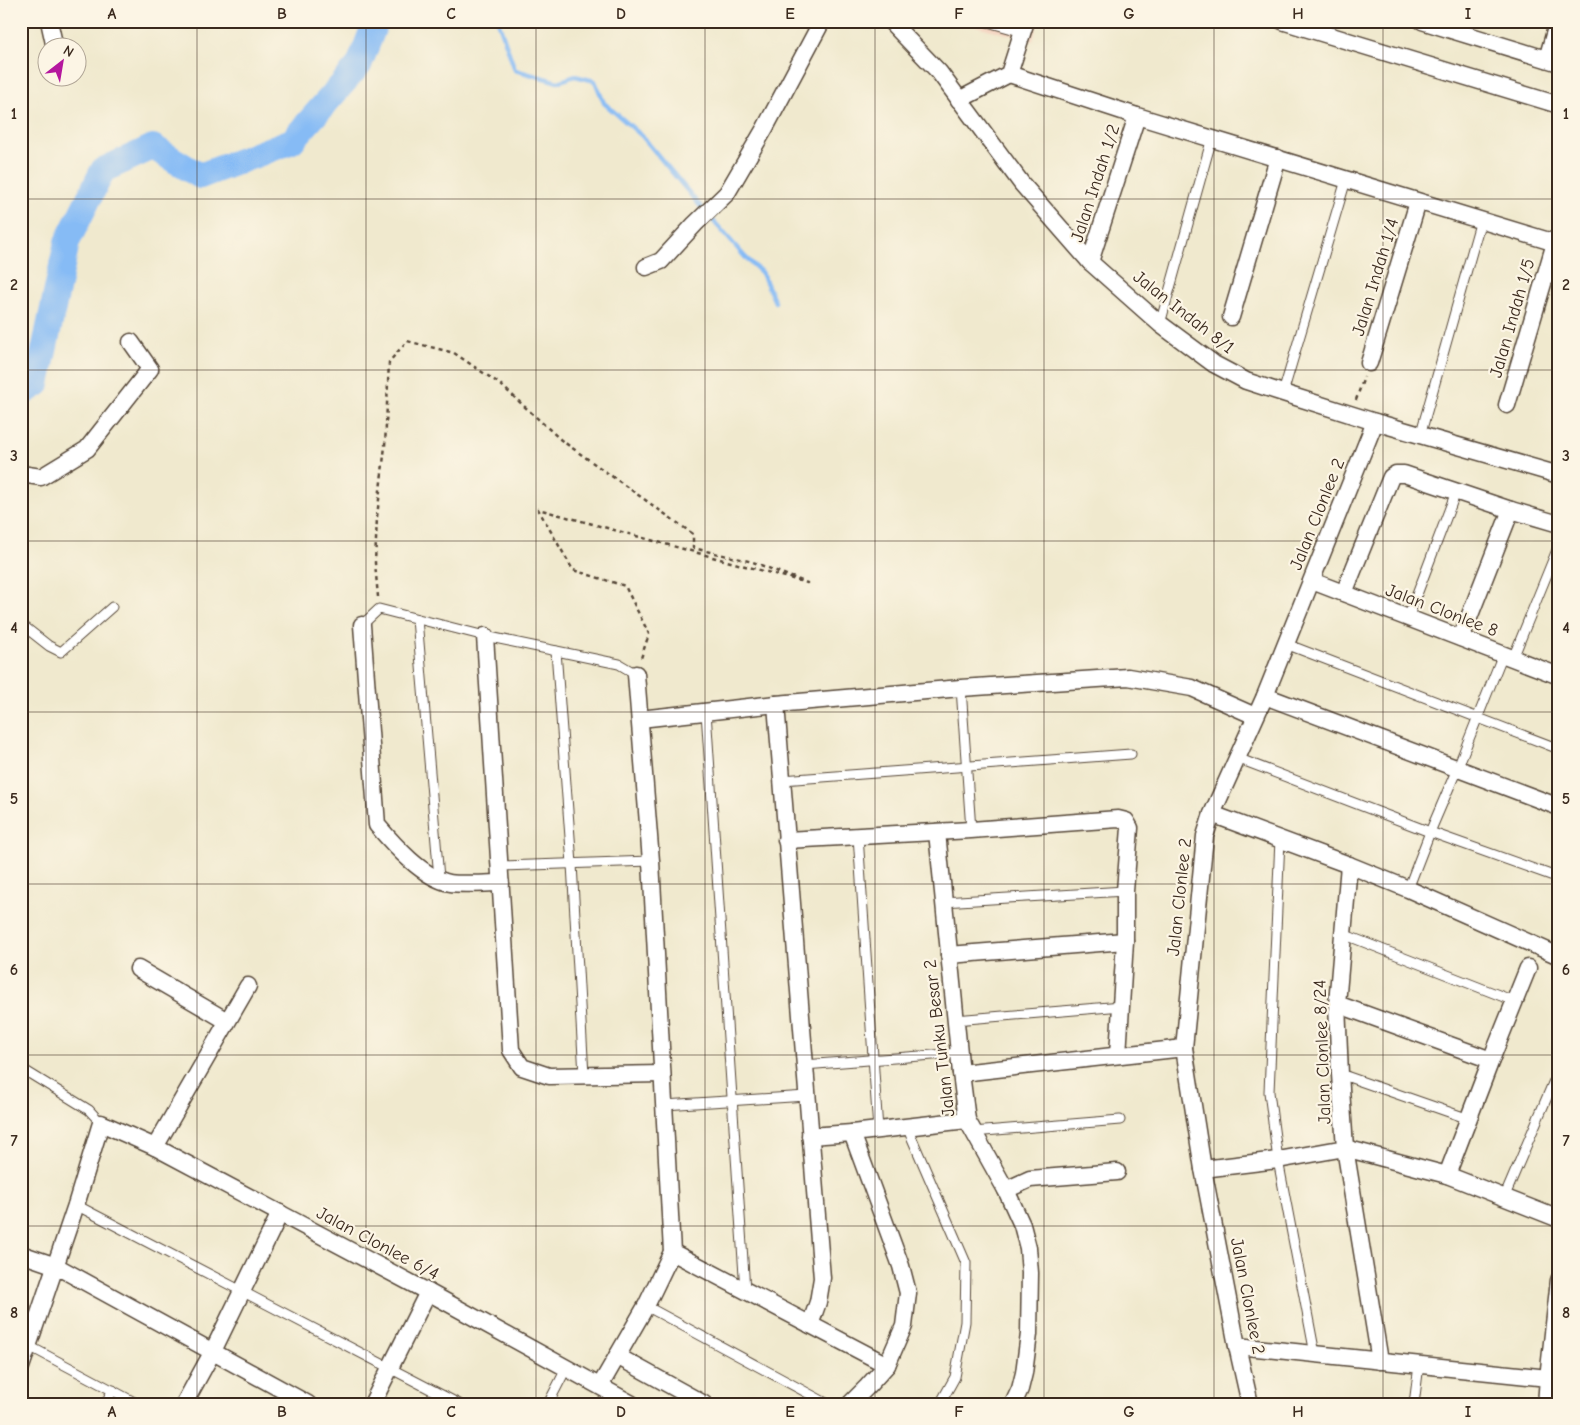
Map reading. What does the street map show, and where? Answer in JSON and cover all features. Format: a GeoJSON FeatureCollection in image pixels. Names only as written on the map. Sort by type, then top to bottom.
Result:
{"type":"FeatureCollection","features":[{"type":"Feature","properties":{"kind":"street"},"geometry":{"type":"LineString","coordinates":[[49,21],[52,38]]}},
{"type":"Feature","properties":{"kind":"street"},"geometry":{"type":"LineString","coordinates":[[646,267],[661,261],[727,193],[765,128],[822,21]]}},
{"type":"Feature","properties":{"kind":"street","name":"Jalan Indah 8/1"},"geometry":{"type":"LineString","coordinates":[[890,21],[939,72],[1022,184],[1090,262],[1160,324],[1214,364],[1246,380],[1283,393],[1420,436],[1558,474]]}},
{"type":"Feature","properties":{"kind":"street"},"geometry":{"type":"LineString","coordinates":[[1282,21],[1559,105]]}},
{"type":"Feature","properties":{"kind":"street"},"geometry":{"type":"LineString","coordinates":[[1422,21],[1553,61],[1557,22]]}},
{"type":"Feature","properties":{"kind":"street"},"geometry":{"type":"LineString","coordinates":[[959,100],[1009,74],[1024,27]]}},
{"type":"Feature","properties":{"kind":"street"},"geometry":{"type":"LineString","coordinates":[[1009,74],[1137,116],[1557,243]]}},
{"type":"Feature","properties":{"kind":"street","name":"Jalan Indah 1/2"},"geometry":{"type":"LineString","coordinates":[[1090,262],[1137,116]]}},
{"type":"Feature","properties":{"kind":"street"},"geometry":{"type":"LineString","coordinates":[[1231,317],[1278,158]]}},
{"type":"Feature","properties":{"kind":"street","name":"Jalan Indah 1/4"},"geometry":{"type":"LineString","coordinates":[[1369,363],[1418,202]]}},
{"type":"Feature","properties":{"kind":"street","name":"Jalan Indah 1/5"},"geometry":{"type":"LineString","coordinates":[[1508,405],[1557,243]]}},
{"type":"Feature","properties":{"kind":"street"},"geometry":{"type":"LineString","coordinates":[[21,474],[41,477],[87,449],[150,369],[131,342]]}},
{"type":"Feature","properties":{"kind":"street","name":"Jalan Clonlee 2"},"geometry":{"type":"LineString","coordinates":[[1250,1404],[1203,1169],[1184,1048],[1205,836],[1212,814],[1265,696],[1375,422]]}},
{"type":"Feature","properties":{"kind":"street"},"geometry":{"type":"LineString","coordinates":[[1344,593],[1391,477],[1396,474],[1404,474],[1510,510],[1559,524]]}},
{"type":"Feature","properties":{"kind":"street"},"geometry":{"type":"LineString","coordinates":[[1461,638],[1510,510]]}},
{"type":"Feature","properties":{"kind":"street","name":"Jalan Clonlee 8"},"geometry":{"type":"LineString","coordinates":[[1312,580],[1559,676]]}},
{"type":"Feature","properties":{"kind":"street"},"geometry":{"type":"LineString","coordinates":[[362,625],[377,826],[397,848],[430,875],[450,883],[501,883]]}},
{"type":"Feature","properties":{"kind":"street"},"geometry":{"type":"LineString","coordinates":[[485,636],[511,1050],[522,1068],[549,1076],[662,1074]]}},
{"type":"Feature","properties":{"kind":"street"},"geometry":{"type":"LineString","coordinates":[[600,1386],[646,1306],[672,1252],[650,861],[636,674]]}},
{"type":"Feature","properties":{"kind":"street"},"geometry":{"type":"LineString","coordinates":[[640,719],[776,704],[961,688],[1128,677],[1192,688],[1255,716]]}},
{"type":"Feature","properties":{"kind":"street"},"geometry":{"type":"LineString","coordinates":[[1265,696],[1559,807]]}},
{"type":"Feature","properties":{"kind":"street"},"geometry":{"type":"LineString","coordinates":[[776,704],[822,1278],[818,1302],[810,1325]]}},
{"type":"Feature","properties":{"kind":"street"},"geometry":{"type":"LineString","coordinates":[[1212,814],[1349,864],[1559,956]]}},
{"type":"Feature","properties":{"kind":"street"},"geometry":{"type":"LineString","coordinates":[[786,840],[971,830],[1118,819],[1126,821],[1130,828],[1125,891],[1125,941],[1118,1055]]}},
{"type":"Feature","properties":{"kind":"street","name":"Jalan Tunku Besar 2"},"geometry":{"type":"LineString","coordinates":[[936,832],[961,1072],[970,1126],[1006,1190],[1022,1225],[1028,1248],[1030,1273],[1029,1334],[1024,1373],[1020,1389],[1013,1404]]}},
{"type":"Feature","properties":{"kind":"street","name":"Jalan Clonlee 8/24"},"geometry":{"type":"LineString","coordinates":[[1349,864],[1337,1004],[1340,1074],[1346,1148],[1380,1361]]}},
{"type":"Feature","properties":{"kind":"street"},"geometry":{"type":"LineString","coordinates":[[949,955],[1125,941]]}},
{"type":"Feature","properties":{"kind":"street"},"geometry":{"type":"LineString","coordinates":[[1447,1175],[1528,968]]}},
{"type":"Feature","properties":{"kind":"street"},"geometry":{"type":"LineString","coordinates":[[138,969],[228,1021]]}},
{"type":"Feature","properties":{"kind":"street"},"geometry":{"type":"LineString","coordinates":[[154,1148],[248,986]]}},
{"type":"Feature","properties":{"kind":"street"},"geometry":{"type":"LineString","coordinates":[[1337,1004],[1491,1060]]}},
{"type":"Feature","properties":{"kind":"street"},"geometry":{"type":"LineString","coordinates":[[961,1072],[1184,1048]]}},
{"type":"Feature","properties":{"kind":"street"},"geometry":{"type":"LineString","coordinates":[[21,1367],[76,1205],[101,1123]]}},
{"type":"Feature","properties":{"kind":"street","name":"Jalan Clonlee 6/4"},"geometry":{"type":"LineString","coordinates":[[101,1123],[154,1148],[428,1292],[632,1404]]}},
{"type":"Feature","properties":{"kind":"street"},"geometry":{"type":"LineString","coordinates":[[810,1136],[907,1127],[970,1126]]}},
{"type":"Feature","properties":{"kind":"street"},"geometry":{"type":"LineString","coordinates":[[850,1404],[887,1365],[904,1326],[908,1293],[902,1266],[852,1133]]}},
{"type":"Feature","properties":{"kind":"street"},"geometry":{"type":"LineString","coordinates":[[1203,1169],[1278,1160],[1346,1148],[1447,1175],[1559,1219]]}},
{"type":"Feature","properties":{"kind":"street"},"geometry":{"type":"LineString","coordinates":[[1006,1190],[1030,1179],[1116,1172]]}},
{"type":"Feature","properties":{"kind":"street"},"geometry":{"type":"LineString","coordinates":[[184,1404],[213,1351],[280,1214]]}},
{"type":"Feature","properties":{"kind":"street"},"geometry":{"type":"LineString","coordinates":[[672,1252],[887,1365]]}},
{"type":"Feature","properties":{"kind":"street"},"geometry":{"type":"LineString","coordinates":[[21,1254],[56,1266],[308,1404]]}},
{"type":"Feature","properties":{"kind":"street"},"geometry":{"type":"LineString","coordinates":[[1546,1404],[1559,1280]]}},
{"type":"Feature","properties":{"kind":"street"},"geometry":{"type":"LineString","coordinates":[[372,1404],[428,1292]]}},
{"type":"Feature","properties":{"kind":"street"},"geometry":{"type":"LineString","coordinates":[[1237,1346],[1548,1378]]}},
{"type":"Feature","properties":{"kind":"street"},"geometry":{"type":"LineString","coordinates":[[617,1356],[704,1404]]}},
{"type":"Feature","properties":{"kind":"lane"},"geometry":{"type":"LineString","coordinates":[[984,21],[1024,27]]}},
{"type":"Feature","properties":{"kind":"lane"},"geometry":{"type":"LineString","coordinates":[[1160,324],[1212,138]]}},
{"type":"Feature","properties":{"kind":"lane"},"geometry":{"type":"LineString","coordinates":[[1283,393],[1346,180]]}},
{"type":"Feature","properties":{"kind":"lane"},"geometry":{"type":"LineString","coordinates":[[1420,436],[1481,220]]}},
{"type":"Feature","properties":{"kind":"lane"},"geometry":{"type":"LineString","coordinates":[[1408,618],[1456,492]]}},
{"type":"Feature","properties":{"kind":"lane"},"geometry":{"type":"LineString","coordinates":[[1408,889],[1477,719],[1559,545]]}},
{"type":"Feature","properties":{"kind":"lane"},"geometry":{"type":"LineString","coordinates":[[21,624],[49,646],[61,652],[112,607]]}},
{"type":"Feature","properties":{"kind":"lane"},"geometry":{"type":"LineString","coordinates":[[362,625],[379,609],[485,636],[619,664],[636,674]]}},
{"type":"Feature","properties":{"kind":"lane"},"geometry":{"type":"LineString","coordinates":[[417,619],[439,878]]}},
{"type":"Feature","properties":{"kind":"lane"},"geometry":{"type":"LineString","coordinates":[[1286,644],[1559,749]]}},
{"type":"Feature","properties":{"kind":"lane"},"geometry":{"type":"LineString","coordinates":[[556,651],[572,864],[584,1075]]}},
{"type":"Feature","properties":{"kind":"lane"},"geometry":{"type":"LineString","coordinates":[[961,688],[971,830]]}},
{"type":"Feature","properties":{"kind":"lane"},"geometry":{"type":"LineString","coordinates":[[706,712],[744,1290]]}},
{"type":"Feature","properties":{"kind":"lane"},"geometry":{"type":"LineString","coordinates":[[782,780],[1131,754]]}},
{"type":"Feature","properties":{"kind":"lane"},"geometry":{"type":"LineString","coordinates":[[1237,758],[1430,832],[1559,878]]}},
{"type":"Feature","properties":{"kind":"lane"},"geometry":{"type":"LineString","coordinates":[[858,836],[878,1130]]}},
{"type":"Feature","properties":{"kind":"lane"},"geometry":{"type":"LineString","coordinates":[[1280,839],[1269,1092],[1278,1160],[1315,1354]]}},
{"type":"Feature","properties":{"kind":"lane"},"geometry":{"type":"LineString","coordinates":[[500,866],[650,861]]}},
{"type":"Feature","properties":{"kind":"lane"},"geometry":{"type":"LineString","coordinates":[[943,902],[1125,891]]}},
{"type":"Feature","properties":{"kind":"lane"},"geometry":{"type":"LineString","coordinates":[[1343,934],[1514,1001]]}},
{"type":"Feature","properties":{"kind":"lane"},"geometry":{"type":"LineString","coordinates":[[956,1020],[1122,1006]]}},
{"type":"Feature","properties":{"kind":"lane"},"geometry":{"type":"LineString","coordinates":[[804,1065],[959,1053]]}},
{"type":"Feature","properties":{"kind":"lane"},"geometry":{"type":"LineString","coordinates":[[1504,1198],[1559,1069]]}},
{"type":"Feature","properties":{"kind":"lane"},"geometry":{"type":"LineString","coordinates":[[24,1070],[89,1110],[101,1123]]}},
{"type":"Feature","properties":{"kind":"lane"},"geometry":{"type":"LineString","coordinates":[[1340,1074],[1468,1119]]}},
{"type":"Feature","properties":{"kind":"lane"},"geometry":{"type":"LineString","coordinates":[[664,1104],[806,1096]]}},
{"type":"Feature","properties":{"kind":"lane"},"geometry":{"type":"LineString","coordinates":[[970,1126],[1120,1120]]}},
{"type":"Feature","properties":{"kind":"lane"},"geometry":{"type":"LineString","coordinates":[[907,1127],[966,1263],[965,1322],[955,1377],[940,1404]]}},
{"type":"Feature","properties":{"kind":"lane"},"geometry":{"type":"LineString","coordinates":[[76,1205],[460,1404]]}},
{"type":"Feature","properties":{"kind":"lane"},"geometry":{"type":"LineString","coordinates":[[646,1306],[828,1404]]}},
{"type":"Feature","properties":{"kind":"lane"},"geometry":{"type":"LineString","coordinates":[[29,1346],[138,1404]]}},
{"type":"Feature","properties":{"kind":"lane"},"geometry":{"type":"LineString","coordinates":[[1414,1404],[1419,1365]]}},
{"type":"Feature","properties":{"kind":"lane"},"geometry":{"type":"LineString","coordinates":[[548,1404],[567,1367]]}},
{"type":"Feature","properties":{"kind":"lane"},"geometry":{"type":"LineString","coordinates":[[105,1404],[113,1390]]}},
{"type":"Feature","properties":{"kind":"path"},"geometry":{"type":"LineString","coordinates":[[379,609],[375,563],[377,517],[385,446],[389,362],[407,341],[454,354],[500,384],[561,440],[692,534],[694,548],[753,562],[807,583],[538,508],[573,570],[625,586],[649,634],[636,674]]}},
{"type":"Feature","properties":{"kind":"path"},"geometry":{"type":"LineString","coordinates":[[1351,414],[1369,363]]}},
{"type":"Feature","properties":{"kind":"shaded area"},"geometry":{"type":"Polygon","coordinates":[[[957,21],[1038,21],[1033,41],[957,21]]]}},
{"type":"Feature","properties":{"kind":"waterway"},"geometry":{"type":"LineString","coordinates":[[21,394],[37,384],[67,242],[103,170],[153,147],[200,176],[292,141],[359,65],[376,21]]}},
{"type":"Feature","properties":{"kind":"waterway"},"geometry":{"type":"LineString","coordinates":[[498,21],[515,70],[558,82],[575,76],[595,81],[604,103],[642,136],[745,257],[762,273],[775,302]]}}]}
